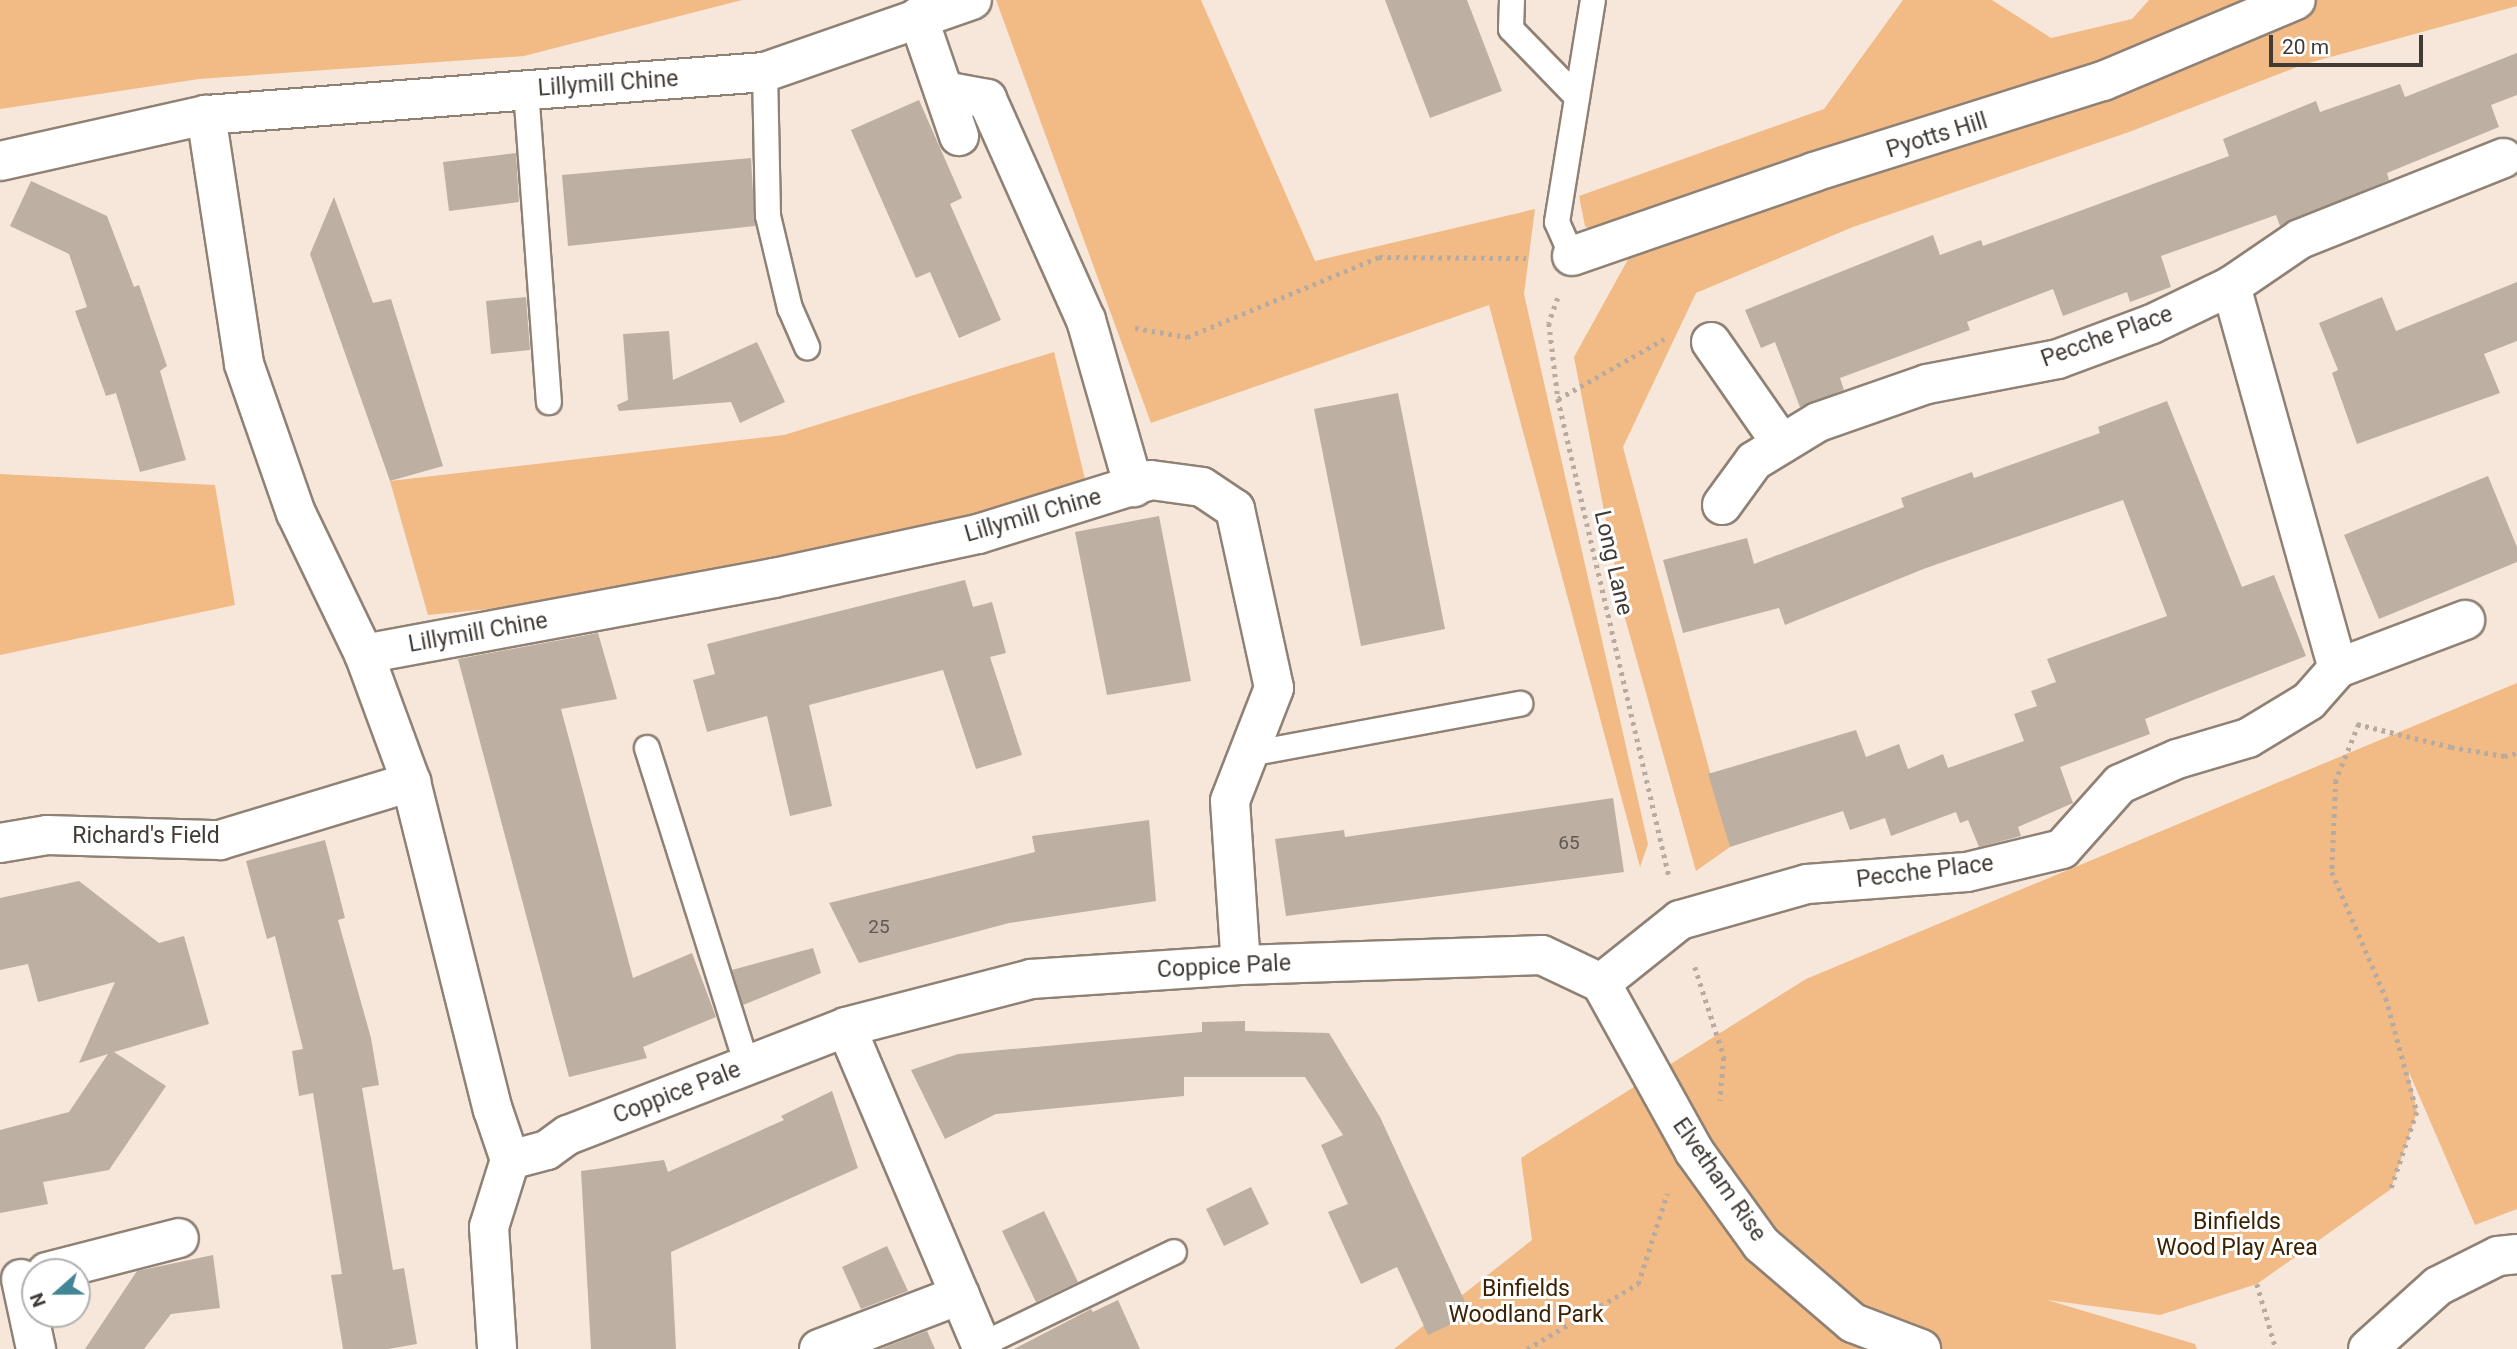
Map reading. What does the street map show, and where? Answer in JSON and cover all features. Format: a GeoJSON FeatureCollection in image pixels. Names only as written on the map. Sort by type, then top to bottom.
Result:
{"type":"FeatureCollection","features":[{"type":"Feature","properties":{"kind":"street","name":"Lillymill Chine"},"geometry":{"type":"LineString","coordinates":[[0,161],[206,115],[765,72],[972,0]]}},
{"type":"Feature","properties":{"kind":"street","name":"Pyotts Hill"},"geometry":{"type":"LineString","coordinates":[[1572,256],[1814,172],[2104,81],[2296,0]]}},
{"type":"Feature","properties":{"kind":"street"},"geometry":{"type":"LineString","coordinates":[[918,17],[960,136]]}},
{"type":"Feature","properties":{"kind":"street"},"geometry":{"type":"LineString","coordinates":[[944,91],[987,99],[1086,320],[1134,487]]}},
{"type":"Feature","properties":{"kind":"street"},"geometry":{"type":"LineString","coordinates":[[206,115],[244,364],[296,513],[364,654],[411,782],[493,1110],[510,1160],[489,1227],[496,1349]]}},
{"type":"Feature","properties":{"kind":"street","name":"Pecche Place"},"geometry":{"type":"LineString","coordinates":[[1722,505],[1754,461],[1818,422],[1927,384],[2058,359],[2152,324],[2231,286],[2300,239],[2504,158]]}},
{"type":"Feature","properties":{"kind":"street"},"geometry":{"type":"LineString","coordinates":[[2231,286],[2338,668]]}},
{"type":"Feature","properties":{"kind":"street"},"geometry":{"type":"LineString","coordinates":[[1711,342],[1782,444]]}},
{"type":"Feature","properties":{"kind":"street","name":"Lillymill Chine"},"geometry":{"type":"LineString","coordinates":[[364,654],[774,578],[978,534],[1157,479],[1202,488],[1235,509],[1274,688],[1230,801],[1241,965]]}},
{"type":"Feature","properties":{"kind":"street","name":"Pecche Place"},"geometry":{"type":"LineString","coordinates":[[1601,984],[1680,920],[1807,884],[1967,872],[2062,849],[2120,783],[2177,759],[2248,738],[2309,701],[2338,668],[2465,620]]}},
{"type":"Feature","properties":{"kind":"street","name":"Richard's Field"},"geometry":{"type":"LineString","coordinates":[[0,843],[47,835],[135,841],[220,840],[411,782]]}},
{"type":"Feature","properties":{"kind":"street","name":"Coppice Pale"},"geometry":{"type":"LineString","coordinates":[[510,1160],[547,1150],[568,1135],[846,1027],[1031,979],[1241,965],[1542,955],[1601,984]]}},
{"type":"Feature","properties":{"kind":"street","name":"Elvetham Rise"},"geometry":{"type":"LineString","coordinates":[[1601,984],[1694,1151],[1761,1244],[1853,1323],[1921,1349]]}},
{"type":"Feature","properties":{"kind":"street"},"geometry":{"type":"LineString","coordinates":[[846,1027],[982,1347]]}},
{"type":"Feature","properties":{"kind":"street"},"geometry":{"type":"LineString","coordinates":[[91,1260],[179,1238]]}},
{"type":"Feature","properties":{"kind":"street"},"geometry":{"type":"LineString","coordinates":[[2368,1349],[2438,1286],[2498,1256],[2517,1254]]}},
{"type":"Feature","properties":{"kind":"street"},"geometry":{"type":"LineString","coordinates":[[819,1349],[960,1295]]}},
{"type":"Feature","properties":{"kind":"street"},"geometry":{"type":"LineString","coordinates":[[33,1328],[36,1349]]}},
{"type":"Feature","properties":{"kind":"lane"},"geometry":{"type":"LineString","coordinates":[[1512,0],[1511,29],[1577,97]]}},
{"type":"Feature","properties":{"kind":"lane"},"geometry":{"type":"LineString","coordinates":[[1572,256],[1557,222],[1593,0]]}},
{"type":"Feature","properties":{"kind":"lane"},"geometry":{"type":"LineString","coordinates":[[765,72],[768,216],[790,308],[807,346]]}},
{"type":"Feature","properties":{"kind":"lane"},"geometry":{"type":"LineString","coordinates":[[526,90],[549,402]]}},
{"type":"Feature","properties":{"kind":"lane"},"geometry":{"type":"LineString","coordinates":[[1249,754],[1520,704]]}},
{"type":"Feature","properties":{"kind":"lane"},"geometry":{"type":"LineString","coordinates":[[647,748],[747,1066]]}},
{"type":"Feature","properties":{"kind":"lane"},"geometry":{"type":"LineString","coordinates":[[982,1347],[1174,1252]]}},
{"type":"Feature","properties":{"kind":"path"},"geometry":{"type":"LineString","coordinates":[[1086,320],[1187,337],[1378,257],[1572,256]]}},
{"type":"Feature","properties":{"kind":"path","name":"Long Lane"},"geometry":{"type":"LineString","coordinates":[[1572,256],[1549,323],[1558,399],[1669,878]]}},
{"type":"Feature","properties":{"kind":"path"},"geometry":{"type":"LineString","coordinates":[[1558,399],[1687,327],[1711,342]]}},
{"type":"Feature","properties":{"kind":"path"},"geometry":{"type":"LineString","coordinates":[[2391,1189],[2417,1112],[2386,998],[2332,872],[2336,780],[2359,724],[2451,747],[2504,756],[2517,753]]}},
{"type":"Feature","properties":{"kind":"path"},"geometry":{"type":"LineString","coordinates":[[1691,954],[1724,1057],[1720,1104]]}},
{"type":"Feature","properties":{"kind":"path"},"geometry":{"type":"LineString","coordinates":[[1527,1349],[1638,1284],[1670,1186]]}},
{"type":"Feature","properties":{"kind":"path"},"geometry":{"type":"LineString","coordinates":[[2257,1284],[2276,1349]]}},
{"type":"Feature","properties":{"kind":"green space"},"geometry":{"type":"Polygon","coordinates":[[[0,0],[742,0],[524,56],[199,79],[0,109],[0,0]]]}},
{"type":"Feature","properties":{"kind":"green space"},"geometry":{"type":"Polygon","coordinates":[[[996,0],[1201,0],[1315,261],[1535,209],[1524,294],[1648,844],[1640,867],[1489,305],[1151,423],[996,0]]]}},
{"type":"Feature","properties":{"kind":"green space"},"geometry":{"type":"Polygon","coordinates":[[[1903,0],[1992,0],[2051,38],[2132,19],[2149,0],[2517,0],[2517,6],[2305,64],[2129,132],[1853,227],[1696,293],[1623,447],[1730,847],[1696,871],[1625,618],[1574,357],[1631,254],[1585,226],[1579,196],[1824,109],[1903,0]]]}},
{"type":"Feature","properties":{"kind":"green space"},"geometry":{"type":"Polygon","coordinates":[[[1054,352],[1085,479],[740,585],[428,615],[390,481],[784,435],[1054,352]]]}},
{"type":"Feature","properties":{"kind":"green space"},"geometry":{"type":"Polygon","coordinates":[[[0,474],[215,485],[235,605],[0,655],[0,474]]]}},
{"type":"Feature","properties":{"kind":"green space"},"geometry":{"type":"Polygon","coordinates":[[[2517,683],[2517,1209],[2475,1225],[2408,1070],[2417,1112],[2391,1189],[2257,1284],[2160,1315],[2047,1300],[2195,1344],[2197,1349],[1394,1349],[1532,1240],[1521,1158],[1806,979],[2517,683]]]}},
{"type":"Feature","properties":{"kind":"building"},"geometry":{"type":"Polygon","coordinates":[[[1385,0],[1467,0],[1502,91],[1430,118],[1385,0]]]}},
{"type":"Feature","properties":{"kind":"building"},"geometry":{"type":"Polygon","coordinates":[[[2517,53],[2517,95],[2491,105],[2499,127],[2387,173],[2389,180],[2280,226],[2276,215],[2161,256],[2171,287],[2130,302],[2127,292],[2063,316],[2053,289],[1967,322],[1970,330],[1840,378],[1844,390],[1800,407],[1775,342],[1761,348],[1745,310],[1933,235],[1940,255],[1981,240],[1983,246],[2096,205],[2229,156],[2223,139],[2316,101],[2320,112],[2400,84],[2405,97],[2517,53]]]}},
{"type":"Feature","properties":{"kind":"building"},"geometry":{"type":"Polygon","coordinates":[[[919,100],[962,198],[950,204],[1001,320],[959,338],[930,272],[916,278],[851,130],[919,100]]]}},
{"type":"Feature","properties":{"kind":"building"},"geometry":{"type":"Polygon","coordinates":[[[516,153],[519,202],[449,211],[443,162],[516,153]]]}},
{"type":"Feature","properties":{"kind":"building"},"geometry":{"type":"Polygon","coordinates":[[[751,158],[755,226],[568,246],[562,175],[751,158]]]}},
{"type":"Feature","properties":{"kind":"building"},"geometry":{"type":"Polygon","coordinates":[[[31,181],[107,216],[134,287],[139,285],[167,366],[160,371],[186,460],[140,472],[116,393],[106,396],[75,311],[87,307],[69,254],[10,226],[31,181]]]}},
{"type":"Feature","properties":{"kind":"building"},"geometry":{"type":"Polygon","coordinates":[[[334,197],[373,303],[391,299],[443,466],[390,481],[310,254],[334,197]]]}},
{"type":"Feature","properties":{"kind":"building"},"geometry":{"type":"Polygon","coordinates":[[[2517,282],[2517,341],[2484,354],[2500,393],[2357,444],[2332,373],[2338,370],[2319,323],[2382,297],[2396,331],[2517,282]]]}},
{"type":"Feature","properties":{"kind":"building"},"geometry":{"type":"Polygon","coordinates":[[[526,297],[530,350],[491,354],[486,301],[526,297]]]}},
{"type":"Feature","properties":{"kind":"building"},"geometry":{"type":"Polygon","coordinates":[[[669,331],[673,380],[757,342],[785,402],[740,423],[731,402],[619,411],[617,405],[628,400],[623,334],[669,331]]]}},
{"type":"Feature","properties":{"kind":"building"},"geometry":{"type":"Polygon","coordinates":[[[1398,393],[1445,629],[1361,646],[1314,409],[1398,393]]]}},
{"type":"Feature","properties":{"kind":"building"},"geometry":{"type":"Polygon","coordinates":[[[2167,401],[2242,587],[2274,575],[2306,656],[2145,719],[2150,734],[2060,767],[2073,803],[2018,827],[2021,836],[1979,847],[1968,820],[1960,823],[1956,812],[1891,836],[1885,818],[1850,830],[1843,811],[1730,847],[1708,774],[1856,730],[1866,757],[1899,744],[1908,769],[1943,754],[1948,768],[2024,741],[2014,714],[2037,706],[2031,691],[2056,682],[2047,659],[2167,616],[2123,500],[1926,568],[1785,625],[1779,608],[1683,633],[1663,560],[1747,538],[1754,564],[1904,507],[1901,498],[1972,472],[1974,478],[2100,433],[2098,427],[2167,401]]]}},
{"type":"Feature","properties":{"kind":"building"},"geometry":{"type":"Polygon","coordinates":[[[2488,476],[2517,547],[2517,562],[2379,619],[2344,535],[2488,476]]]}},
{"type":"Feature","properties":{"kind":"building"},"geometry":{"type":"Polygon","coordinates":[[[1159,516],[1191,681],[1107,695],[1075,532],[1159,516]]]}},
{"type":"Feature","properties":{"kind":"building"},"geometry":{"type":"Polygon","coordinates":[[[965,580],[973,607],[992,602],[1006,653],[990,657],[1022,755],[976,769],[943,670],[809,705],[832,806],[790,816],[767,716],[707,732],[693,680],[715,674],[707,644],[965,580]]]}},
{"type":"Feature","properties":{"kind":"building"},"geometry":{"type":"Polygon","coordinates":[[[598,633],[617,699],[561,709],[633,978],[692,953],[716,1017],[643,1047],[647,1058],[569,1077],[458,659],[598,633]]]}},
{"type":"Feature","properties":{"kind":"building"},"geometry":{"type":"Polygon","coordinates":[[[1613,798],[1624,872],[1286,916],[1275,839],[1344,830],[1345,837],[1613,798]]]}},
{"type":"Feature","properties":{"kind":"building"},"geometry":{"type":"Polygon","coordinates":[[[1149,820],[1156,901],[1009,923],[859,963],[829,903],[1035,852],[1032,836],[1149,820]]]}},
{"type":"Feature","properties":{"kind":"building"},"geometry":{"type":"Polygon","coordinates":[[[325,840],[345,918],[338,920],[371,1038],[379,1085],[362,1088],[393,1270],[404,1268],[417,1344],[388,1349],[343,1349],[331,1275],[342,1274],[313,1093],[299,1096],[292,1051],[303,1049],[275,936],[267,939],[246,861],[325,840]]]}},
{"type":"Feature","properties":{"kind":"building"},"geometry":{"type":"Polygon","coordinates":[[[79,881],[159,943],[184,936],[209,1024],[114,1052],[166,1086],[109,1170],[43,1182],[48,1204],[0,1213],[0,1130],[69,1112],[108,1054],[79,1063],[115,982],[38,1002],[28,964],[0,970],[0,898],[79,881]]]}},
{"type":"Feature","properties":{"kind":"building"},"geometry":{"type":"Polygon","coordinates":[[[813,948],[821,973],[743,1005],[732,970],[813,948]]]}},
{"type":"Feature","properties":{"kind":"building"},"geometry":{"type":"Polygon","coordinates":[[[1245,1021],[1245,1031],[1329,1033],[1380,1117],[1471,1315],[1428,1335],[1397,1267],[1361,1284],[1328,1212],[1348,1204],[1321,1145],[1343,1135],[1305,1077],[1184,1077],[1184,1096],[996,1114],[945,1139],[911,1070],[958,1054],[1202,1032],[1202,1022],[1245,1021]]]}},
{"type":"Feature","properties":{"kind":"building"},"geometry":{"type":"Polygon","coordinates":[[[832,1091],[858,1168],[671,1252],[676,1349],[591,1349],[581,1171],[664,1160],[668,1172],[784,1120],[781,1116],[832,1091]]]}},
{"type":"Feature","properties":{"kind":"building"},"geometry":{"type":"Polygon","coordinates":[[[1251,1187],[1269,1224],[1224,1246],[1206,1209],[1251,1187]]]}},
{"type":"Feature","properties":{"kind":"building"},"geometry":{"type":"Polygon","coordinates":[[[1044,1211],[1078,1282],[1036,1302],[1002,1231],[1044,1211]]]}},
{"type":"Feature","properties":{"kind":"building"},"geometry":{"type":"Polygon","coordinates":[[[887,1246],[908,1291],[861,1309],[842,1267],[887,1246]]]}},
{"type":"Feature","properties":{"kind":"building"},"geometry":{"type":"Polygon","coordinates":[[[213,1255],[220,1308],[171,1314],[144,1349],[85,1349],[137,1271],[213,1255]]]}},
{"type":"Feature","properties":{"kind":"building"},"geometry":{"type":"Polygon","coordinates":[[[1118,1300],[1140,1349],[1014,1349],[1091,1309],[1093,1312],[1118,1300]]]}},
{"type":"Feature","properties":{"kind":"building"},"geometry":{"type":"Polygon","coordinates":[[[927,1331],[935,1349],[880,1349],[927,1331]]]}},
{"type":"Feature","properties":{"kind":"park label","name":"Binfields Wood Play Area"},"geometry":{"type":"Point","coordinates":[2237,1235]}},
{"type":"Feature","properties":{"kind":"park label","name":"Binfields Woodland Park"},"geometry":{"type":"Point","coordinates":[1526,1302]}}]}
